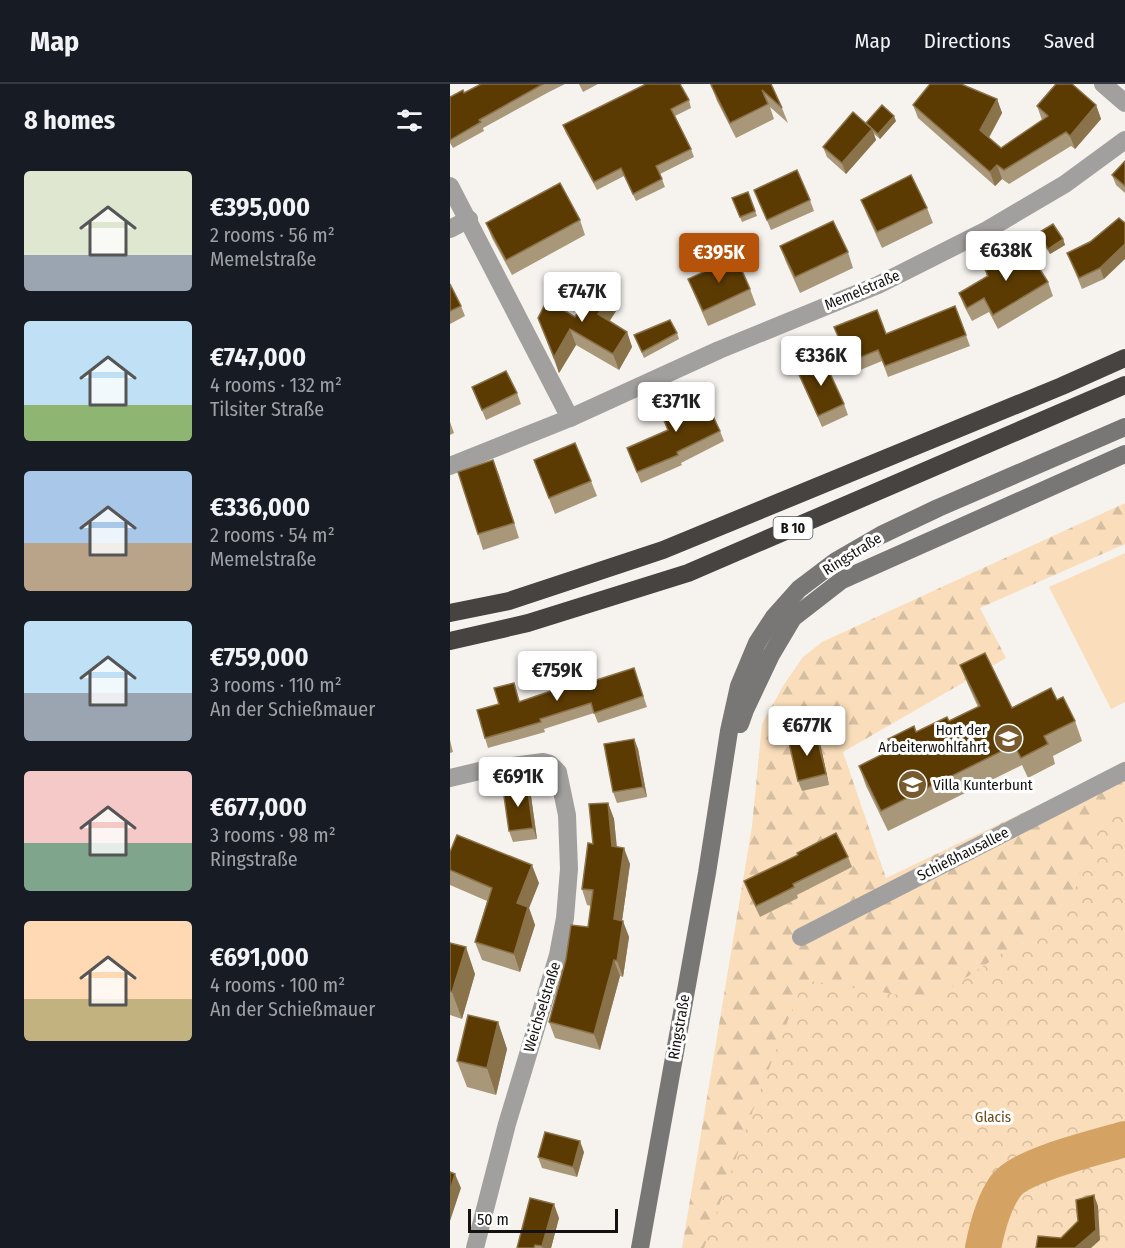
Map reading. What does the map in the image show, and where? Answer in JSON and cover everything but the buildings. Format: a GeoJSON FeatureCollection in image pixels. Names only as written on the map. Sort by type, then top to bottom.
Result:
{"type":"FeatureCollection","features":[{"type":"Feature","properties":{"kind":"highway","name":"B 10"},"geometry":{"type":"LineString","coordinates":[[450,613],[509,601],[663,550],[1051,391],[1125,358]]}},
{"type":"Feature","properties":{"kind":"highway","name":"B 10"},"geometry":{"type":"LineString","coordinates":[[450,641],[528,623],[688,573],[1125,385]]}},
{"type":"Feature","properties":{"kind":"main road","name":"Ringstraße"},"geometry":{"type":"LineString","coordinates":[[640,1248],[718,806],[729,731],[740,686],[758,644],[774,617],[799,589],[836,561],[881,535],[1125,427]]}},
{"type":"Feature","properties":{"kind":"main road","name":"Ringstraße"},"geometry":{"type":"LineString","coordinates":[[718,806],[745,710],[783,633],[793,618],[807,605],[842,580],[1125,454]]}},
{"type":"Feature","properties":{"kind":"street"},"geometry":{"type":"LineString","coordinates":[[1103,84],[1125,103]]}},
{"type":"Feature","properties":{"kind":"street","name":"Memelstraße"},"geometry":{"type":"LineString","coordinates":[[450,466],[570,418],[719,350],[878,285],[978,235],[1065,183],[1125,140]]}},
{"type":"Feature","properties":{"kind":"street"},"geometry":{"type":"LineString","coordinates":[[450,186],[570,418]]}},
{"type":"Feature","properties":{"kind":"street"},"geometry":{"type":"LineString","coordinates":[[450,229],[469,219]]}},
{"type":"Feature","properties":{"kind":"street","name":"Weichselstraße"},"geometry":{"type":"LineString","coordinates":[[450,778],[488,769],[543,762],[550,764],[558,772],[567,815],[569,869],[565,918],[558,955],[507,1124],[475,1248]]}},
{"type":"Feature","properties":{"kind":"street","name":"Schießhausallee"},"geometry":{"type":"LineString","coordinates":[[801,937],[1125,771]]}},
{"type":"Feature","properties":{"kind":"green space"},"geometry":{"type":"Polygon","coordinates":[[[1125,503],[1125,544],[980,608],[1006,658],[843,752],[886,878],[1083,784],[1125,761],[1125,889],[938,1248],[682,1248],[752,826],[762,724],[783,686],[803,657],[822,642],[1125,503]]]}},
{"type":"Feature","properties":{"kind":"green space"},"geometry":{"type":"Polygon","coordinates":[[[1125,553],[1125,702],[1111,709],[1049,587],[1125,553]]]}},
{"type":"Feature","properties":{"kind":"green space","name":"Glacis"},"geometry":{"type":"Polygon","coordinates":[[[1125,800],[1125,1248],[704,1248],[758,1096],[804,980],[932,1000],[1069,909],[1099,813],[1125,800]]]}},
{"type":"Feature","properties":{"kind":"waterway"},"geometry":{"type":"LineString","coordinates":[[983,1248],[997,1201],[1013,1179],[1042,1164],[1125,1139]]}},
{"type":"Feature","properties":{"kind":"place","name":"Hort der Arbeiterwohlfahrt"},"geometry":{"type":"Point","coordinates":[1008,739]}},
{"type":"Feature","properties":{"kind":"place","name":"Villa Kunterbunt"},"geometry":{"type":"Point","coordinates":[912,785]}}]}
